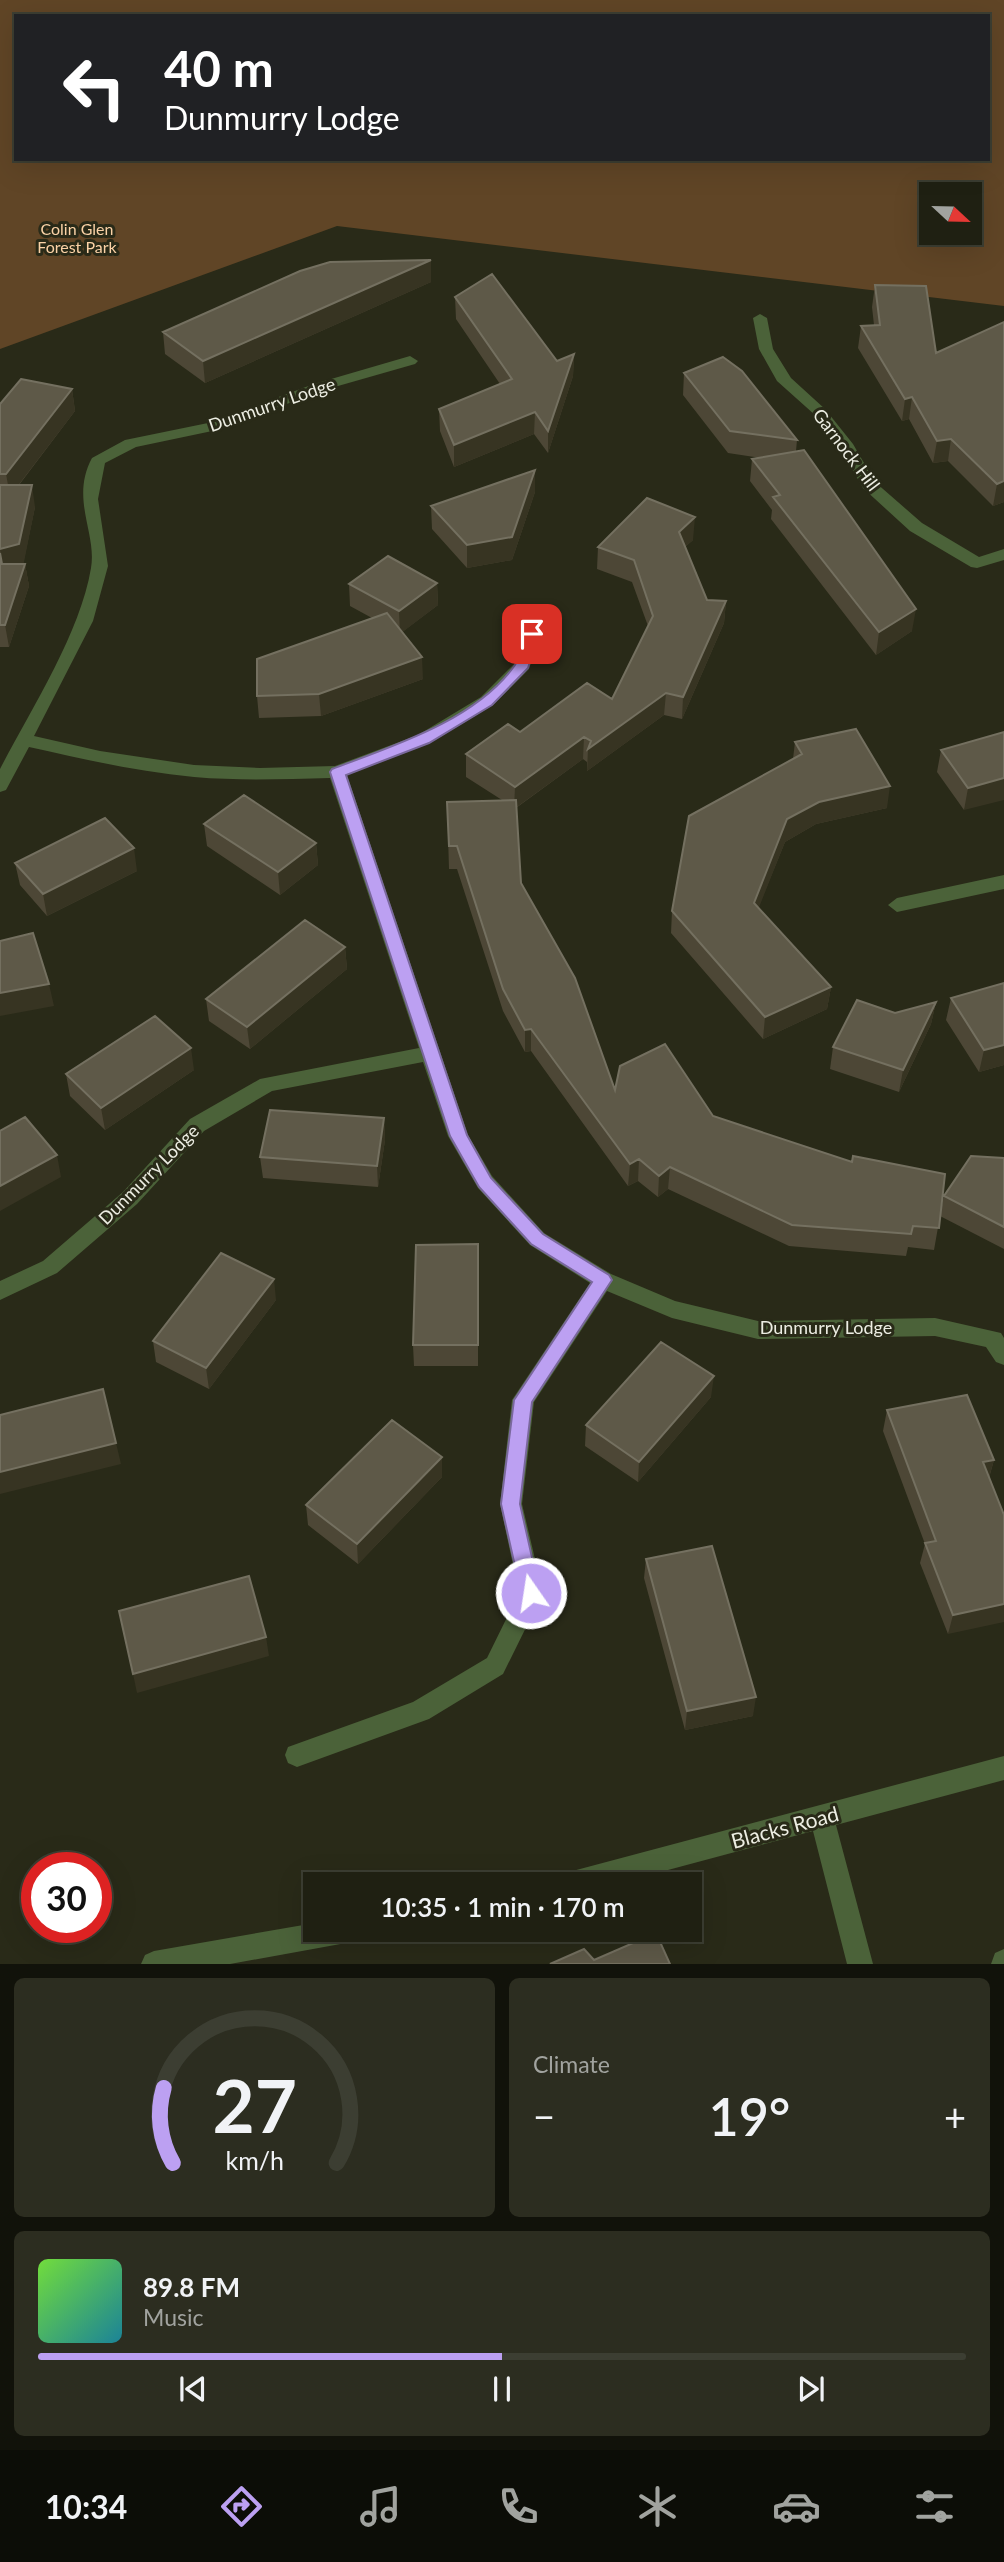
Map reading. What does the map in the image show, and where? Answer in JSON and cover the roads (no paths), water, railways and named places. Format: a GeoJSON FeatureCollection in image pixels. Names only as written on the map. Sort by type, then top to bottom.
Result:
{"type":"FeatureCollection","features":[{"type":"Feature","properties":{"kind":"street","name":"Garnock Hill"},"geometry":{"type":"LineString","coordinates":[[760,318],[766,349],[785,381],[820,412],[845,444],[869,485],[916,527],[977,563],[1004,554]]}},
{"type":"Feature","properties":{"kind":"street","name":"Dunmurry Lodge"},"geometry":{"type":"LineString","coordinates":[[0,786],[85,621],[100,566],[90,499],[98,461],[131,443],[212,427],[319,387],[410,361]]}},
{"type":"Feature","properties":{"kind":"street"},"geometry":{"type":"LineString","coordinates":[[24,740],[100,757],[194,771],[337,772],[424,739],[487,701],[523,665],[532,634]]}},
{"type":"Feature","properties":{"kind":"street","name":"Dunmurry Lodge"},"geometry":{"type":"LineString","coordinates":[[337,772],[458,1136],[485,1182],[537,1239],[603,1280],[672,1309],[758,1331],[935,1327],[993,1339],[1004,1356]]}},
{"type":"Feature","properties":{"kind":"street"},"geometry":{"type":"LineString","coordinates":[[897,905],[1004,882]]}},
{"type":"Feature","properties":{"kind":"street","name":"Dunmurry Lodge"},"geometry":{"type":"LineString","coordinates":[[0,1291],[50,1267],[130,1198],[197,1125],[267,1084],[430,1053]]}},
{"type":"Feature","properties":{"kind":"street"},"geometry":{"type":"LineString","coordinates":[[297,1755],[419,1712],[495,1667],[531,1593],[510,1504],[523,1400],[603,1280]]}},
{"type":"Feature","properties":{"kind":"street","name":"Blacks Road"},"geometry":{"type":"LineString","coordinates":[[615,1872],[1004,1768]]}},
{"type":"Feature","properties":{"kind":"street"},"geometry":{"type":"LineString","coordinates":[[821,1818],[835,1860],[860,1964]]}},
{"type":"Feature","properties":{"kind":"street"},"geometry":{"type":"LineString","coordinates":[[154,1964],[303,1938]]}},
{"type":"Feature","properties":{"kind":"park label","name":"Colin Glen Forest Park"},"geometry":{"type":"Point","coordinates":[77,238]}}]}
